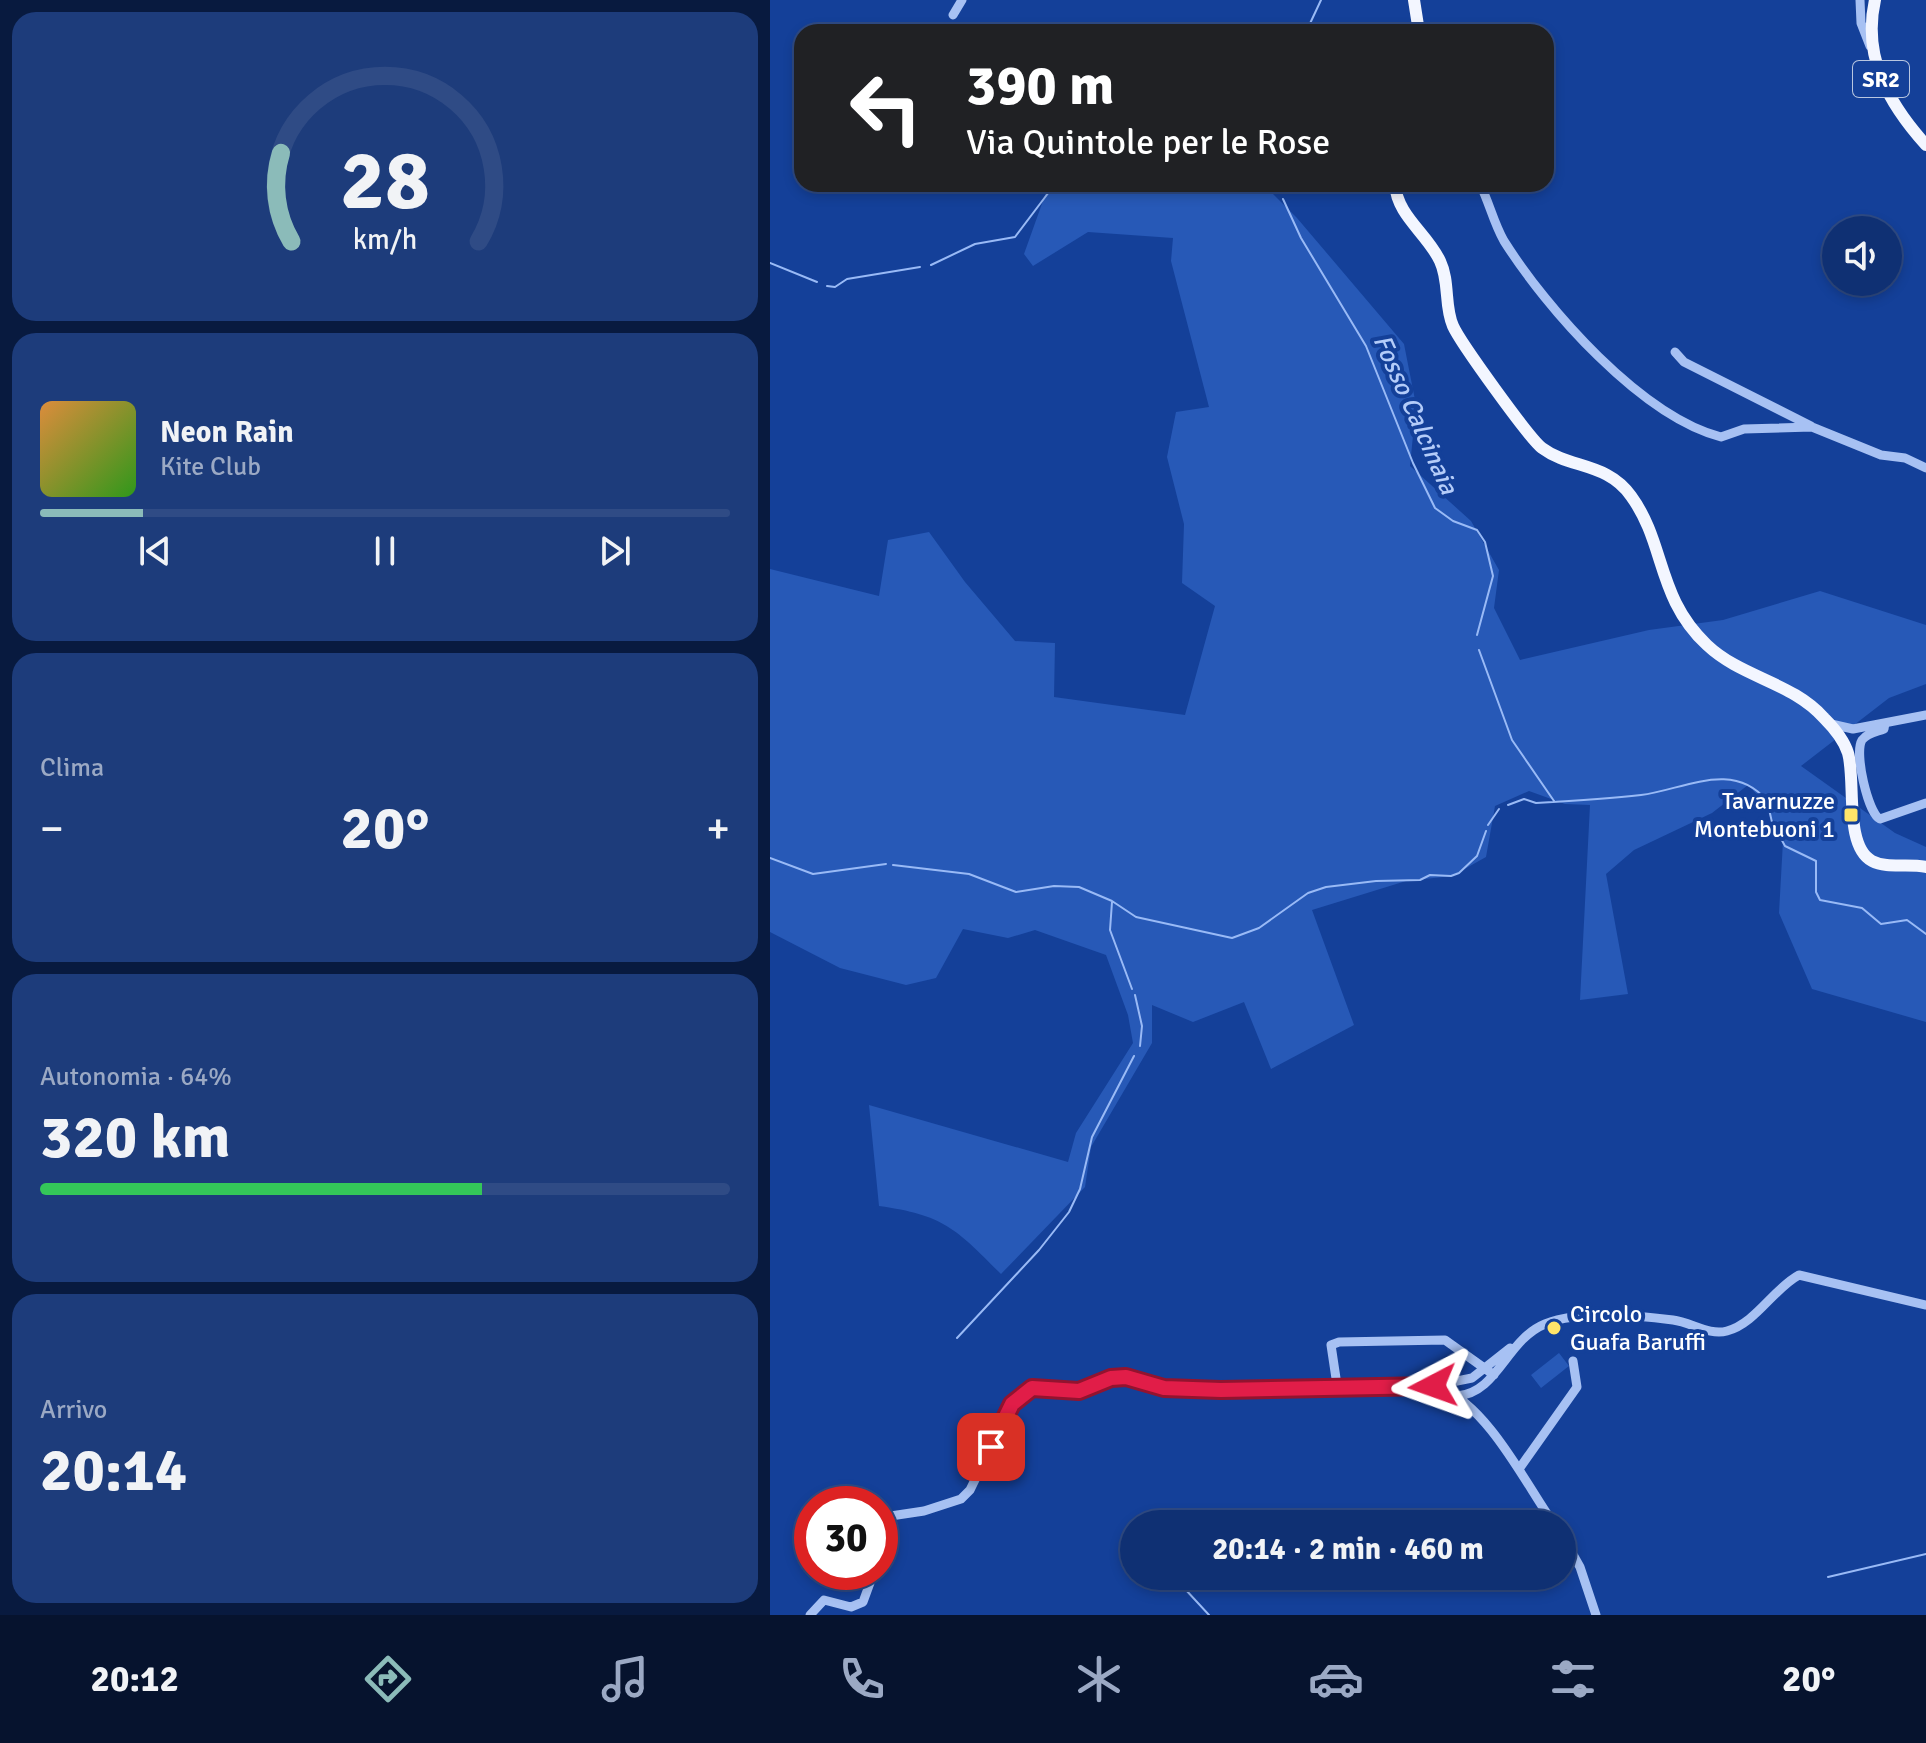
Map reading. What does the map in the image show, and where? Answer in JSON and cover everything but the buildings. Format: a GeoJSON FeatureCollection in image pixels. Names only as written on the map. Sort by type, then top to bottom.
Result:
{"type":"FeatureCollection","features":[{"type":"Feature","properties":{"kind":"main road"},"geometry":{"type":"LineString","coordinates":[[1414,0],[1418,24]]}},
{"type":"Feature","properties":{"kind":"main road","name":"SR2"},"geometry":{"type":"LineString","coordinates":[[1875,0],[1874,53],[1886,93],[1926,145]]}},
{"type":"Feature","properties":{"kind":"main road"},"geometry":{"type":"LineString","coordinates":[[1397,192],[1400,206],[1441,263],[1456,332],[1535,442],[1548,452],[1598,469],[1631,496],[1676,608],[1708,646],[1733,665],[1804,698],[1828,722],[1851,736],[1859,787],[1856,838],[1865,855],[1879,864],[1926,867]]}},
{"type":"Feature","properties":{"kind":"street"},"geometry":{"type":"LineString","coordinates":[[953,15],[962,0]]}},
{"type":"Feature","properties":{"kind":"street"},"geometry":{"type":"LineString","coordinates":[[1860,0],[1861,23],[1874,53]]}},
{"type":"Feature","properties":{"kind":"street"},"geometry":{"type":"LineString","coordinates":[[1483,192],[1503,240],[1553,308],[1582,337],[1600,362],[1663,408],[1721,437],[1744,429],[1812,427]]}},
{"type":"Feature","properties":{"kind":"street"},"geometry":{"type":"LineString","coordinates":[[1675,352],[1684,362],[1812,427],[1881,455],[1905,458],[1926,468]]}},
{"type":"Feature","properties":{"kind":"street"},"geometry":{"type":"LineString","coordinates":[[1851,736],[1885,723],[1926,715]]}},
{"type":"Feature","properties":{"kind":"street"},"geometry":{"type":"LineString","coordinates":[[1885,723],[1884,729],[1864,737],[1859,747],[1859,787],[1870,810],[1880,819],[1926,803]]}},
{"type":"Feature","properties":{"kind":"street"},"geometry":{"type":"LineString","coordinates":[[1457,1396],[1474,1392],[1513,1346],[1541,1326],[1589,1315],[1676,1320],[1724,1332],[1738,1326],[1782,1284],[1799,1275],[1926,1305]]}},
{"type":"Feature","properties":{"kind":"street"},"geometry":{"type":"LineString","coordinates":[[1337,1385],[1329,1351],[1331,1345],[1339,1342],[1445,1340],[1489,1372]]}},
{"type":"Feature","properties":{"kind":"street"},"geometry":{"type":"LineString","coordinates":[[1519,1469],[1577,1387],[1573,1361]]}},
{"type":"Feature","properties":{"kind":"street"},"geometry":{"type":"LineString","coordinates":[[898,1514],[951,1504],[970,1490],[1012,1404],[1028,1389],[1079,1391],[1111,1378],[1126,1377],[1164,1388],[1249,1390],[1337,1385],[1372,1389],[1433,1386],[1463,1381],[1489,1372]]}},
{"type":"Feature","properties":{"kind":"street"},"geometry":{"type":"LineString","coordinates":[[1463,1381],[1474,1392],[1479,1419]]}},
{"type":"Feature","properties":{"kind":"street"},"geometry":{"type":"LineString","coordinates":[[1457,1396],[1463,1381]]}},
{"type":"Feature","properties":{"kind":"street"},"geometry":{"type":"LineString","coordinates":[[1433,1386],[1457,1396],[1479,1419],[1519,1469],[1545,1510]]}},
{"type":"Feature","properties":{"kind":"street"},"geometry":{"type":"LineString","coordinates":[[1576,1560],[1596,1615]]}},
{"type":"Feature","properties":{"kind":"street"},"geometry":{"type":"LineString","coordinates":[[866,1615],[863,1602],[867,1590]]}},
{"type":"Feature","properties":{"kind":"street"},"geometry":{"type":"LineString","coordinates":[[810,1615],[824,1600],[851,1607],[863,1602]]}},
{"type":"Feature","properties":{"kind":"shaded area"},"geometry":{"type":"Polygon","coordinates":[[[1046,192],[1271,192],[1297,218],[1404,344],[1416,405],[1410,466],[1471,521],[1499,570],[1494,608],[1520,660],[1649,630],[1723,620],[1820,591],[1926,625],[1926,684],[1889,698],[1801,766],[1895,833],[1926,847],[1926,1022],[1812,989],[1779,913],[1783,841],[1765,803],[1748,785],[1712,813],[1634,850],[1606,874],[1628,994],[1580,1000],[1590,805],[1565,804],[1529,791],[1495,806],[1486,857],[1452,876],[1406,881],[1312,910],[1354,1025],[1271,1069],[1244,1002],[1193,1022],[1152,1005],[1152,1043],[1091,1147],[1085,1187],[1001,1274],[948,1226],[919,1214],[879,1206],[869,1105],[1068,1162],[1076,1133],[1133,1043],[1128,1015],[1106,955],[1035,930],[1008,938],[963,929],[936,978],[906,985],[840,968],[770,932],[770,569],[879,596],[888,540],[929,532],[965,582],[1015,641],[1055,643],[1054,697],[1185,715],[1215,606],[1182,583],[1184,524],[1167,457],[1176,412],[1209,407],[1171,261],[1173,238],[1088,232],[1033,266],[1024,254],[1046,192]]]}},
{"type":"Feature","properties":{"kind":"shaded area"},"geometry":{"type":"Polygon","coordinates":[[[1559,1353],[1569,1366],[1541,1388],[1531,1375],[1559,1353]]]}},
{"type":"Feature","properties":{"kind":"waterway","name":"Fosso Calcinaia"},"geometry":{"type":"LineString","coordinates":[[1310,24],[1321,0]]}},
{"type":"Feature","properties":{"kind":"waterway"},"geometry":{"type":"LineString","coordinates":[[931,265],[975,244],[1015,237],[1049,192]]}},
{"type":"Feature","properties":{"kind":"waterway","name":"Fosso Calcinaia"},"geometry":{"type":"LineString","coordinates":[[1283,199],[1301,238],[1366,346],[1413,463],[1435,508],[1453,521],[1477,530],[1485,542],[1493,576],[1477,635]]}},
{"type":"Feature","properties":{"kind":"waterway"},"geometry":{"type":"LineString","coordinates":[[770,263],[817,282]]}},
{"type":"Feature","properties":{"kind":"waterway"},"geometry":{"type":"LineString","coordinates":[[827,286],[835,287],[847,279],[920,267]]}},
{"type":"Feature","properties":{"kind":"waterway","name":"Fosso Calcinaia"},"geometry":{"type":"LineString","coordinates":[[1479,650],[1512,740],[1554,801]]}},
{"type":"Feature","properties":{"kind":"waterway"},"geometry":{"type":"LineString","coordinates":[[1508,805],[1524,799],[1536,803],[1641,795],[1707,780],[1739,782],[1754,788],[1767,801],[1772,822],[1785,846],[1816,861],[1816,892],[1820,900],[1862,908],[1881,924],[1907,920],[1926,934]]}},
{"type":"Feature","properties":{"kind":"waterway"},"geometry":{"type":"LineString","coordinates":[[1488,825],[1499,809]]}},
{"type":"Feature","properties":{"kind":"waterway"},"geometry":{"type":"LineString","coordinates":[[893,865],[969,874],[1016,892],[1054,886],[1079,887],[1112,901],[1136,917],[1232,938],[1259,928],[1308,893],[1326,887],[1420,880],[1430,875],[1451,876],[1459,873],[1477,856],[1486,831]]}},
{"type":"Feature","properties":{"kind":"waterway"},"geometry":{"type":"LineString","coordinates":[[770,858],[813,874],[886,864]]}},
{"type":"Feature","properties":{"kind":"waterway"},"geometry":{"type":"LineString","coordinates":[[1112,902],[1110,930],[1132,989]]}},
{"type":"Feature","properties":{"kind":"waterway"},"geometry":{"type":"LineString","coordinates":[[1135,995],[1142,1026],[1140,1046]]}},
{"type":"Feature","properties":{"kind":"waterway"},"geometry":{"type":"LineString","coordinates":[[957,1338],[1039,1250],[1069,1212],[1080,1189],[1092,1137],[1134,1056]]}},
{"type":"Feature","properties":{"kind":"waterway"},"geometry":{"type":"LineString","coordinates":[[1828,1577],[1926,1554]]}},
{"type":"Feature","properties":{"kind":"waterway"},"geometry":{"type":"LineString","coordinates":[[1186,1590],[1209,1615]]}},
{"type":"Feature","properties":{"kind":"place","name":"Tavarnuzze Montebuoni 1"},"geometry":{"type":"Point","coordinates":[1851,815]}},
{"type":"Feature","properties":{"kind":"place","name":"Circolo Guafa Baruffi"},"geometry":{"type":"Point","coordinates":[1554,1328]}},
{"type":"Feature","properties":{"kind":"route"},"geometry":{"type":"LineString","coordinates":[[991,1447],[1012,1404],[1032,1388],[1079,1391],[1111,1378],[1126,1377],[1164,1388],[1221,1390],[1337,1385],[1372,1389],[1433,1386]]}}]}
